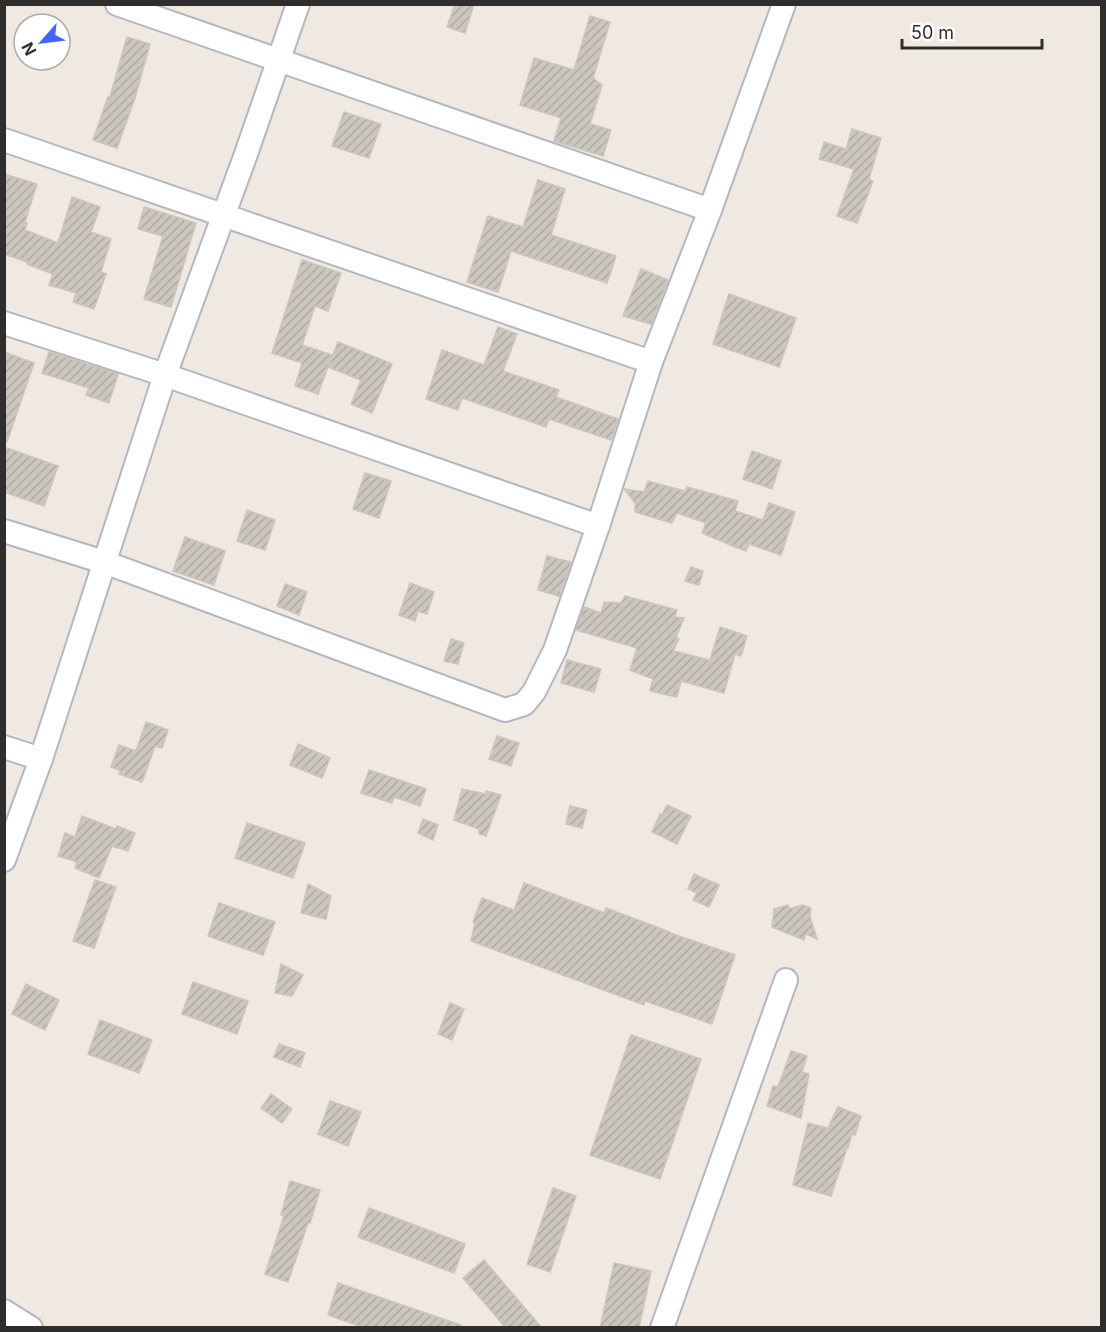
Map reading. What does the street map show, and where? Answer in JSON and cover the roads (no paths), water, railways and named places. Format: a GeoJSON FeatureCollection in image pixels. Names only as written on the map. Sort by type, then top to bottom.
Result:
{"type":"FeatureCollection","features":[{"type":"Feature","properties":{"kind":"street"},"geometry":{"type":"LineString","coordinates":[[117,4],[710,210]]}},
{"type":"Feature","properties":{"kind":"street"},"geometry":{"type":"LineString","coordinates":[[4,860],[41,759],[165,375],[298,4]]}},
{"type":"Feature","properties":{"kind":"street"},"geometry":{"type":"LineString","coordinates":[[4,531],[104,562],[506,710],[524,704],[534,692],[555,650],[651,362],[710,210],[784,4]]}},
{"type":"Feature","properties":{"kind":"street"},"geometry":{"type":"LineString","coordinates":[[4,140],[651,362]]}},
{"type":"Feature","properties":{"kind":"street"},"geometry":{"type":"LineString","coordinates":[[4,323],[165,375],[598,526]]}},
{"type":"Feature","properties":{"kind":"street"},"geometry":{"type":"LineString","coordinates":[[4,747],[41,759]]}},
{"type":"Feature","properties":{"kind":"street"},"geometry":{"type":"LineString","coordinates":[[662,1328],[786,980]]}},
{"type":"Feature","properties":{"kind":"street"},"geometry":{"type":"LineString","coordinates":[[4,1311],[32,1328]]}}]}
